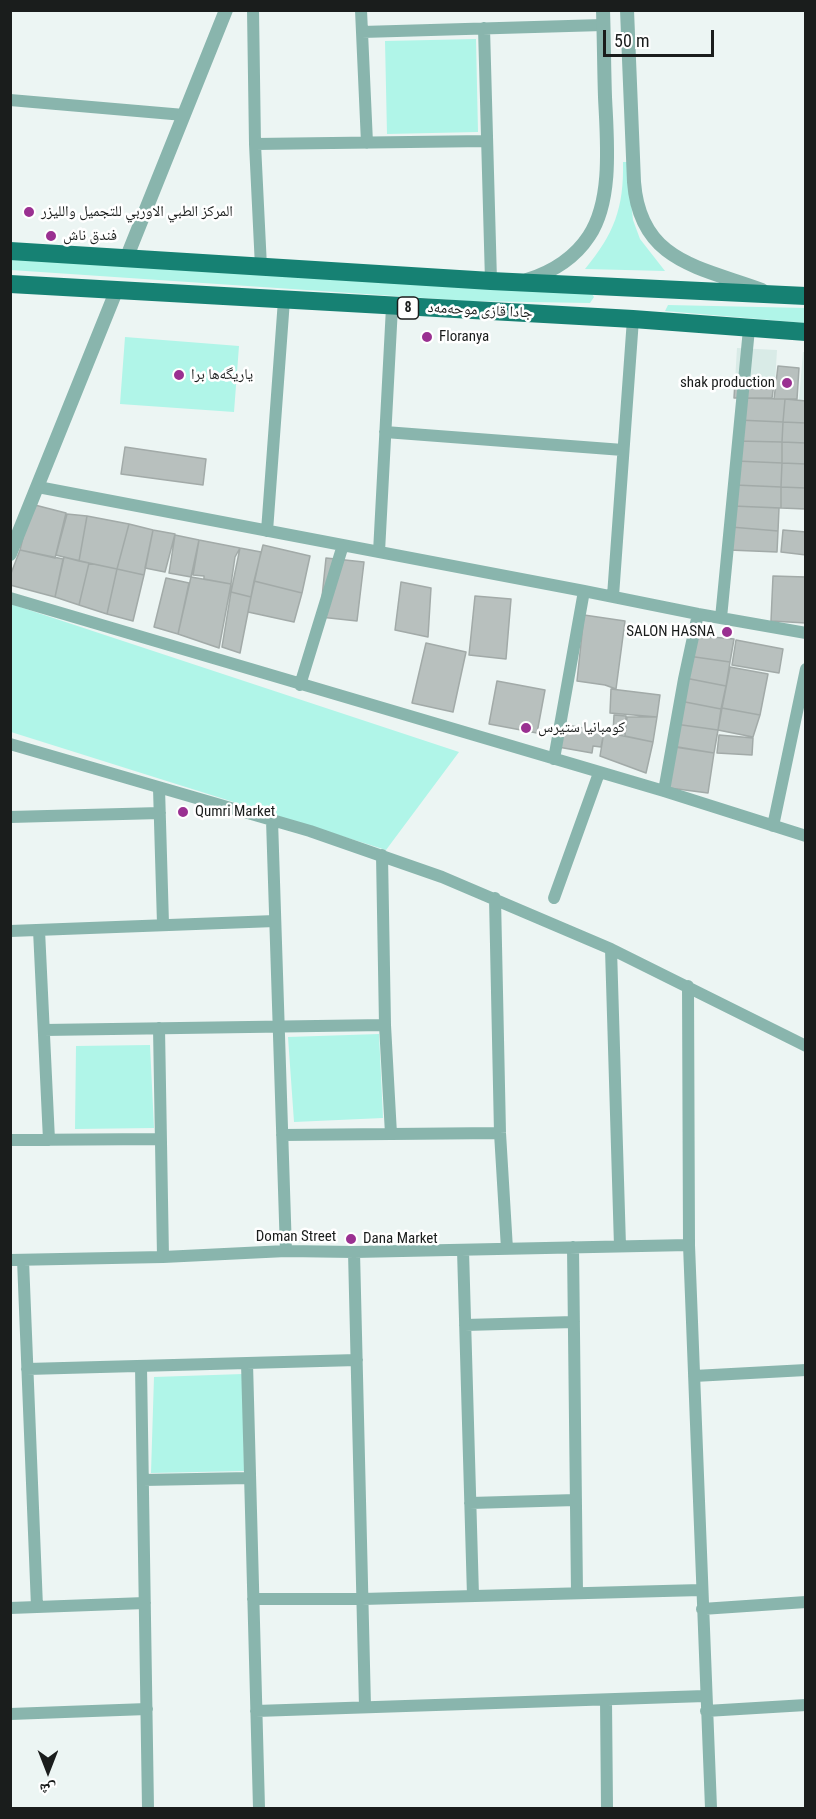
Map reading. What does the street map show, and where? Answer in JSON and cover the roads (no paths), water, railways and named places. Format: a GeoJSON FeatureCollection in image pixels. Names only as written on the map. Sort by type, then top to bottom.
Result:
{"type":"FeatureCollection","features":[{"type":"Feature","properties":{"kind":"main road","name":"جادا قازی موحەمەد"},"geometry":{"type":"LineString","coordinates":[[10,252],[491,281],[806,296]]}},
{"type":"Feature","properties":{"kind":"main road","name":"جادا قازی موحەمەد"},"geometry":{"type":"LineString","coordinates":[[10,284],[633,319],[806,332]]}},
{"type":"Feature","properties":{"kind":"main road"},"geometry":{"type":"LineString","coordinates":[[598,317],[606,310],[608,301],[606,293],[600,286]]}},
{"type":"Feature","properties":{"kind":"street"},"geometry":{"type":"LineString","coordinates":[[253,10],[255,144],[261,267]]}},
{"type":"Feature","properties":{"kind":"street"},"geometry":{"type":"LineString","coordinates":[[361,10],[367,143]]}},
{"type":"Feature","properties":{"kind":"street"},"geometry":{"type":"LineString","coordinates":[[521,282],[548,274],[571,258],[590,236],[601,210],[607,144],[603,10]]}},
{"type":"Feature","properties":{"kind":"street"},"geometry":{"type":"LineString","coordinates":[[627,10],[631,144],[635,195],[642,220],[656,242],[680,260],[773,294]]}},
{"type":"Feature","properties":{"kind":"street"},"geometry":{"type":"LineString","coordinates":[[126,259],[223,11]]}},
{"type":"Feature","properties":{"kind":"street"},"geometry":{"type":"LineString","coordinates":[[362,32],[603,25]]}},
{"type":"Feature","properties":{"kind":"street"},"geometry":{"type":"LineString","coordinates":[[484,28],[491,281]]}},
{"type":"Feature","properties":{"kind":"street"},"geometry":{"type":"LineString","coordinates":[[10,100],[184,115]]}},
{"type":"Feature","properties":{"kind":"street"},"geometry":{"type":"LineString","coordinates":[[255,144],[487,141]]}},
{"type":"Feature","properties":{"kind":"street"},"geometry":{"type":"LineString","coordinates":[[607,144],[631,144]]}},
{"type":"Feature","properties":{"kind":"street"},"geometry":{"type":"LineString","coordinates":[[10,554],[117,289]]}},
{"type":"Feature","properties":{"kind":"street"},"geometry":{"type":"LineString","coordinates":[[267,531],[285,300]]}},
{"type":"Feature","properties":{"kind":"street"},"geometry":{"type":"LineString","coordinates":[[379,552],[392,307]]}},
{"type":"Feature","properties":{"kind":"street"},"geometry":{"type":"LineString","coordinates":[[612,596],[633,319]]}},
{"type":"Feature","properties":{"kind":"street"},"geometry":{"type":"LineString","coordinates":[[721,618],[749,329]]}},
{"type":"Feature","properties":{"kind":"street"},"geometry":{"type":"LineString","coordinates":[[386,432],[623,450]]}},
{"type":"Feature","properties":{"kind":"street"},"geometry":{"type":"LineString","coordinates":[[38,487],[806,633]]}},
{"type":"Feature","properties":{"kind":"street"},"geometry":{"type":"LineString","coordinates":[[300,685],[343,545]]}},
{"type":"Feature","properties":{"kind":"street"},"geometry":{"type":"LineString","coordinates":[[554,759],[584,591]]}},
{"type":"Feature","properties":{"kind":"street"},"geometry":{"type":"LineString","coordinates":[[10,598],[664,791],[806,836]]}},
{"type":"Feature","properties":{"kind":"street"},"geometry":{"type":"LineString","coordinates":[[664,791],[698,614]]}},
{"type":"Feature","properties":{"kind":"street"},"geometry":{"type":"LineString","coordinates":[[773,826],[806,669]]}},
{"type":"Feature","properties":{"kind":"street"},"geometry":{"type":"LineString","coordinates":[[10,744],[272,820],[382,855],[495,898],[611,949],[806,1046]]}},
{"type":"Feature","properties":{"kind":"street"},"geometry":{"type":"LineString","coordinates":[[554,898],[599,773]]}},
{"type":"Feature","properties":{"kind":"street"},"geometry":{"type":"LineString","coordinates":[[159,788],[163,924]]}},
{"type":"Feature","properties":{"kind":"street"},"geometry":{"type":"LineString","coordinates":[[10,817],[160,813]]}},
{"type":"Feature","properties":{"kind":"street"},"geometry":{"type":"LineString","coordinates":[[272,820],[286,1251]]}},
{"type":"Feature","properties":{"kind":"street"},"geometry":{"type":"LineString","coordinates":[[382,855],[385,1025],[391,1134]]}},
{"type":"Feature","properties":{"kind":"street"},"geometry":{"type":"LineString","coordinates":[[495,898],[500,1133],[507,1249]]}},
{"type":"Feature","properties":{"kind":"street"},"geometry":{"type":"LineString","coordinates":[[10,931],[275,921]]}},
{"type":"Feature","properties":{"kind":"street"},"geometry":{"type":"LineString","coordinates":[[39,930],[49,1140]]}},
{"type":"Feature","properties":{"kind":"street"},"geometry":{"type":"LineString","coordinates":[[611,949],[620,1246]]}},
{"type":"Feature","properties":{"kind":"street"},"geometry":{"type":"LineString","coordinates":[[688,986],[689,1245],[711,1809]]}},
{"type":"Feature","properties":{"kind":"street"},"geometry":{"type":"LineString","coordinates":[[44,1030],[385,1025]]}},
{"type":"Feature","properties":{"kind":"street"},"geometry":{"type":"LineString","coordinates":[[159,1028],[163,1257]]}},
{"type":"Feature","properties":{"kind":"street"},"geometry":{"type":"LineString","coordinates":[[282,1135],[500,1133]]}},
{"type":"Feature","properties":{"kind":"street"},"geometry":{"type":"LineString","coordinates":[[10,1140],[161,1139]]}},
{"type":"Feature","properties":{"kind":"street","name":"Doman Street"},"geometry":{"type":"LineString","coordinates":[[17,1260],[163,1257],[286,1251],[354,1252],[689,1245]]}},
{"type":"Feature","properties":{"kind":"street"},"geometry":{"type":"LineString","coordinates":[[573,1247],[577,1593]]}},
{"type":"Feature","properties":{"kind":"street"},"geometry":{"type":"LineString","coordinates":[[463,1250],[473,1596]]}},
{"type":"Feature","properties":{"kind":"street"},"geometry":{"type":"LineString","coordinates":[[354,1252],[365,1707]]}},
{"type":"Feature","properties":{"kind":"street"},"geometry":{"type":"LineString","coordinates":[[17,1260],[27,1369],[37,1607]]}},
{"type":"Feature","properties":{"kind":"street"},"geometry":{"type":"LineString","coordinates":[[465,1325],[574,1322]]}},
{"type":"Feature","properties":{"kind":"street"},"geometry":{"type":"LineString","coordinates":[[27,1369],[357,1360]]}},
{"type":"Feature","properties":{"kind":"street"},"geometry":{"type":"LineString","coordinates":[[247,1363],[259,1809]]}},
{"type":"Feature","properties":{"kind":"street"},"geometry":{"type":"LineString","coordinates":[[141,1366],[148,1809]]}},
{"type":"Feature","properties":{"kind":"street"},"geometry":{"type":"LineString","coordinates":[[694,1376],[806,1370]]}},
{"type":"Feature","properties":{"kind":"street"},"geometry":{"type":"LineString","coordinates":[[142,1480],[250,1478]]}},
{"type":"Feature","properties":{"kind":"street"},"geometry":{"type":"LineString","coordinates":[[470,1503],[576,1500]]}},
{"type":"Feature","properties":{"kind":"street"},"geometry":{"type":"LineString","coordinates":[[253,1599],[363,1599],[701,1590]]}},
{"type":"Feature","properties":{"kind":"street"},"geometry":{"type":"LineString","coordinates":[[702,1609],[806,1602]]}},
{"type":"Feature","properties":{"kind":"street"},"geometry":{"type":"LineString","coordinates":[[10,1608],[145,1603]]}},
{"type":"Feature","properties":{"kind":"street"},"geometry":{"type":"LineString","coordinates":[[256,1711],[705,1696]]}},
{"type":"Feature","properties":{"kind":"street"},"geometry":{"type":"LineString","coordinates":[[606,1700],[607,1809]]}},
{"type":"Feature","properties":{"kind":"street"},"geometry":{"type":"LineString","coordinates":[[706,1711],[806,1705]]}},
{"type":"Feature","properties":{"kind":"street"},"geometry":{"type":"LineString","coordinates":[[10,1714],[147,1709]]}},
{"type":"Feature","properties":{"kind":"place","name":"المركز الطبي الاوربي للتجميل والليزر"},"geometry":{"type":"Point","coordinates":[29,212]}},
{"type":"Feature","properties":{"kind":"place","name":"فندق ناش"},"geometry":{"type":"Point","coordinates":[51,236]}},
{"type":"Feature","properties":{"kind":"place","name":"Floranya"},"geometry":{"type":"Point","coordinates":[427,337]}},
{"type":"Feature","properties":{"kind":"place","name":"یاریگەها برا"},"geometry":{"type":"Point","coordinates":[179,375]}},
{"type":"Feature","properties":{"kind":"place","name":"shak production"},"geometry":{"type":"Point","coordinates":[787,383]}},
{"type":"Feature","properties":{"kind":"place","name":"SALON HASNA"},"geometry":{"type":"Point","coordinates":[727,632]}},
{"type":"Feature","properties":{"kind":"place","name":"كومبانيا ستيرس"},"geometry":{"type":"Point","coordinates":[526,728]}},
{"type":"Feature","properties":{"kind":"place","name":"Qumri Market"},"geometry":{"type":"Point","coordinates":[183,812]}},
{"type":"Feature","properties":{"kind":"place","name":"Dana Market"},"geometry":{"type":"Point","coordinates":[351,1239]}}]}
